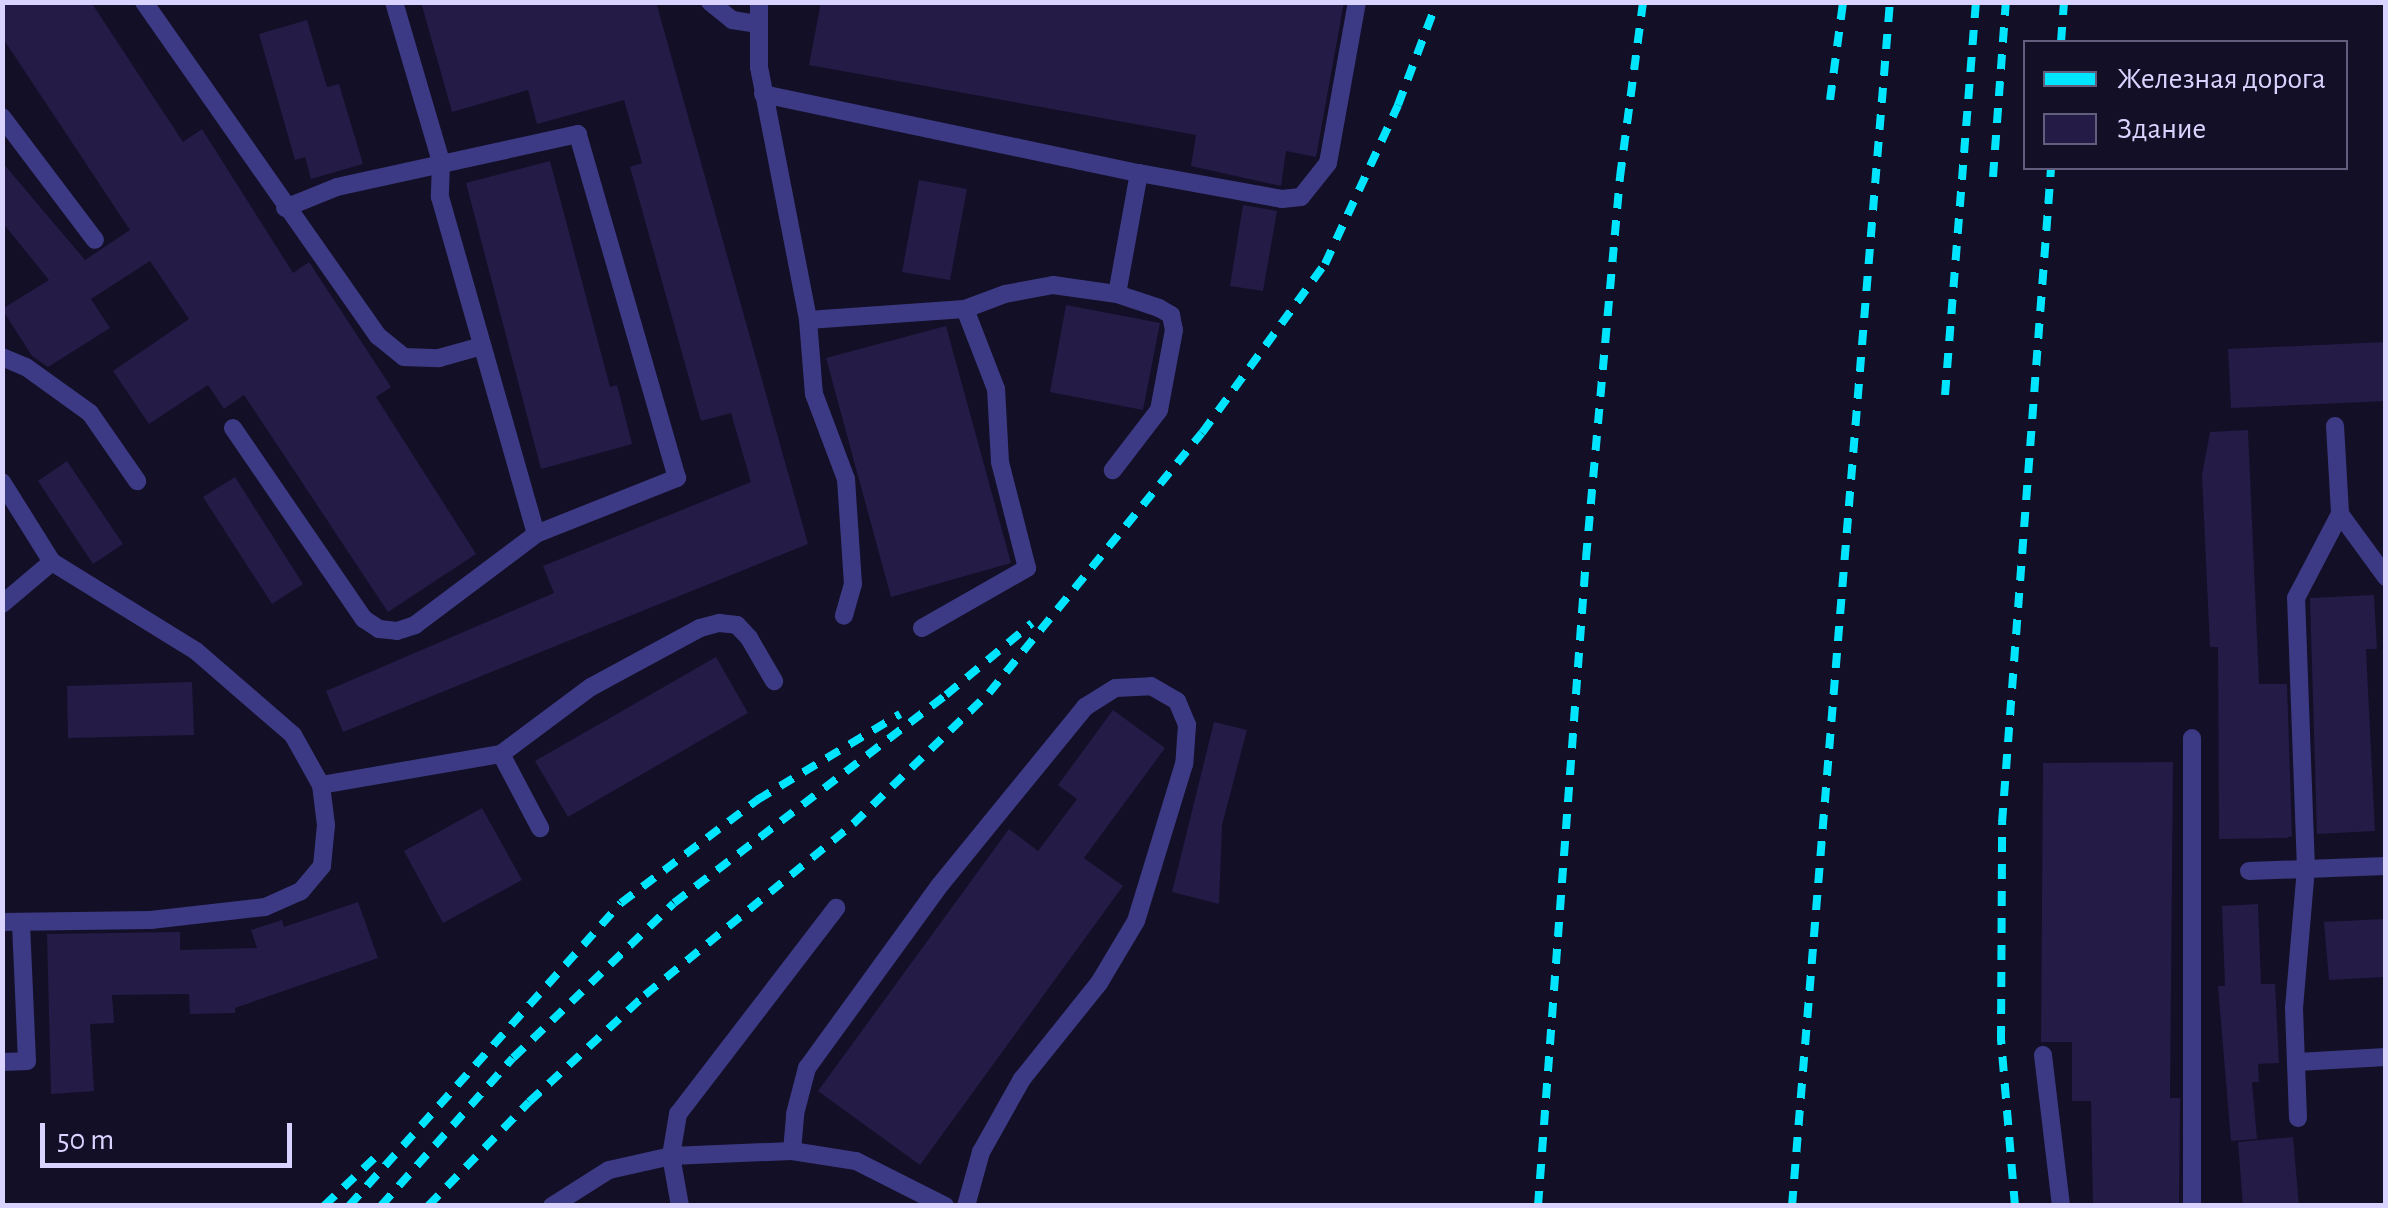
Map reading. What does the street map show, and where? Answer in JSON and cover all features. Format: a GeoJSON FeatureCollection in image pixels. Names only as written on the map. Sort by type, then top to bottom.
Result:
{"type":"FeatureCollection","features":[{"type":"Feature","properties":{"kind":"lane"},"geometry":{"type":"LineString","coordinates":[[144,2],[284,208],[378,336],[404,357],[439,358],[482,346]]}},
{"type":"Feature","properties":{"kind":"lane"},"geometry":{"type":"LineString","coordinates":[[394,2],[440,162],[440,197],[536,534]]}},
{"type":"Feature","properties":{"kind":"lane"},"geometry":{"type":"LineString","coordinates":[[710,2],[732,20],[757,24]]}},
{"type":"Feature","properties":{"kind":"lane"},"geometry":{"type":"LineString","coordinates":[[760,2],[757,24],[763,94],[808,320],[814,394],[846,478],[853,584],[844,616]]}},
{"type":"Feature","properties":{"kind":"lane"},"geometry":{"type":"LineString","coordinates":[[763,94],[1282,199],[1301,196],[1328,163],[1357,2]]}},
{"type":"Feature","properties":{"kind":"lane"},"geometry":{"type":"LineString","coordinates":[[2,117],[95,240]]}},
{"type":"Feature","properties":{"kind":"lane"},"geometry":{"type":"LineString","coordinates":[[234,428],[364,620],[379,629],[397,631],[415,625],[536,534],[677,478],[578,134],[337,187],[284,208]]}},
{"type":"Feature","properties":{"kind":"lane"},"geometry":{"type":"LineString","coordinates":[[1118,294],[1140,173]]}},
{"type":"Feature","properties":{"kind":"lane"},"geometry":{"type":"LineString","coordinates":[[808,320],[965,309],[1005,294],[1053,285],[1118,294],[1171,315],[1174,330],[1159,410],[1113,470]]}},
{"type":"Feature","properties":{"kind":"lane"},"geometry":{"type":"LineString","coordinates":[[922,628],[1027,568],[1000,462],[996,388],[965,309]]}},
{"type":"Feature","properties":{"kind":"lane"},"geometry":{"type":"LineString","coordinates":[[2,357],[26,366],[90,413],[137,481]]}},
{"type":"Feature","properties":{"kind":"lane"},"geometry":{"type":"LineString","coordinates":[[2298,1118],[2294,1008],[2306,869],[2296,598],[2340,514],[2335,426]]}},
{"type":"Feature","properties":{"kind":"lane"},"geometry":{"type":"LineString","coordinates":[[2,482],[52,562],[196,650],[250,692],[293,734],[321,785],[326,826],[322,866],[301,891],[264,906],[152,920],[12,923],[27,1061],[2,1062]]}},
{"type":"Feature","properties":{"kind":"lane"},"geometry":{"type":"LineString","coordinates":[[2340,514],[2386,577]]}},
{"type":"Feature","properties":{"kind":"lane"},"geometry":{"type":"LineString","coordinates":[[2,604],[52,562]]}},
{"type":"Feature","properties":{"kind":"lane"},"geometry":{"type":"LineString","coordinates":[[321,785],[501,754],[591,686],[700,628],[719,623],[737,625],[750,638],[774,681]]}},
{"type":"Feature","properties":{"kind":"lane"},"geometry":{"type":"LineString","coordinates":[[792,1151],[794,1114],[807,1068],[940,885],[1085,707],[1116,688],[1151,686],[1177,701],[1187,725],[1184,764],[1136,921],[1100,983],[1022,1080],[980,1152],[966,1206]]}},
{"type":"Feature","properties":{"kind":"lane"},"geometry":{"type":"LineString","coordinates":[[2192,738],[2192,1206]]}},
{"type":"Feature","properties":{"kind":"lane"},"geometry":{"type":"LineString","coordinates":[[501,754],[540,828]]}},
{"type":"Feature","properties":{"kind":"lane"},"geometry":{"type":"LineString","coordinates":[[2249,871],[2386,866]]}},
{"type":"Feature","properties":{"kind":"lane"},"geometry":{"type":"LineString","coordinates":[[680,1206],[671,1156],[678,1114],[836,908]]}},
{"type":"Feature","properties":{"kind":"lane"},"geometry":{"type":"LineString","coordinates":[[2042,1056],[2061,1206]]}},
{"type":"Feature","properties":{"kind":"lane"},"geometry":{"type":"LineString","coordinates":[[2296,1062],[2386,1057]]}},
{"type":"Feature","properties":{"kind":"lane"},"geometry":{"type":"LineString","coordinates":[[552,1206],[608,1170],[671,1156],[792,1151],[856,1161],[946,1206]]}},
{"type":"Feature","properties":{"kind":"building"},"geometry":{"type":"Polygon","coordinates":[[[2,2],[91,2],[183,142],[202,129],[293,273],[309,262],[391,387],[376,397],[476,554],[388,612],[244,395],[224,409],[208,385],[149,424],[113,371],[189,319],[150,261],[91,299],[110,328],[48,367],[32,356],[2,309],[49,280],[2,222],[2,162],[85,260],[130,230],[2,37],[2,2]]]}},
{"type":"Feature","properties":{"kind":"building"},"geometry":{"type":"Polygon","coordinates":[[[421,2],[656,2],[808,544],[343,732],[326,691],[554,593],[543,566],[751,482],[731,413],[701,421],[630,167],[642,163],[624,100],[537,124],[528,90],[452,112],[421,2]]]}},
{"type":"Feature","properties":{"kind":"building"},"geometry":{"type":"Polygon","coordinates":[[[821,2],[1344,2],[1316,157],[1286,151],[1281,186],[1191,166],[1196,135],[809,65],[821,2]]]}},
{"type":"Feature","properties":{"kind":"building"},"geometry":{"type":"Polygon","coordinates":[[[307,20],[327,87],[339,84],[363,164],[311,179],[305,157],[295,160],[259,34],[307,20]]]}},
{"type":"Feature","properties":{"kind":"building"},"geometry":{"type":"Polygon","coordinates":[[[550,161],[610,387],[617,385],[632,444],[541,469],[466,183],[550,161]]]}},
{"type":"Feature","properties":{"kind":"building"},"geometry":{"type":"Polygon","coordinates":[[[919,180],[967,189],[950,280],[902,272],[919,180]]]}},
{"type":"Feature","properties":{"kind":"building"},"geometry":{"type":"Polygon","coordinates":[[[1243,205],[1277,211],[1263,291],[1230,286],[1243,205]]]}},
{"type":"Feature","properties":{"kind":"building"},"geometry":{"type":"Polygon","coordinates":[[[1066,305],[1160,323],[1143,410],[1050,392],[1066,305]]]}},
{"type":"Feature","properties":{"kind":"building"},"geometry":{"type":"Polygon","coordinates":[[[946,326],[1011,563],[891,597],[826,358],[946,326]]]}},
{"type":"Feature","properties":{"kind":"building"},"geometry":{"type":"Polygon","coordinates":[[[2386,342],[2386,401],[2231,408],[2228,349],[2386,342]]]}},
{"type":"Feature","properties":{"kind":"building"},"geometry":{"type":"Polygon","coordinates":[[[2248,430],[2259,684],[2287,684],[2292,836],[2219,839],[2218,647],[2210,647],[2202,475],[2210,432],[2248,430]]]}},
{"type":"Feature","properties":{"kind":"building"},"geometry":{"type":"Polygon","coordinates":[[[67,461],[123,544],[93,564],[38,481],[67,461]]]}},
{"type":"Feature","properties":{"kind":"building"},"geometry":{"type":"Polygon","coordinates":[[[235,477],[303,584],[272,604],[203,497],[235,477]]]}},
{"type":"Feature","properties":{"kind":"building"},"geometry":{"type":"Polygon","coordinates":[[[2374,595],[2377,649],[2366,649],[2375,831],[2317,834],[2310,598],[2374,595]]]}},
{"type":"Feature","properties":{"kind":"building"},"geometry":{"type":"Polygon","coordinates":[[[716,657],[748,713],[568,817],[535,761],[716,657]]]}},
{"type":"Feature","properties":{"kind":"building"},"geometry":{"type":"Polygon","coordinates":[[[192,682],[194,735],[68,738],[67,686],[192,682]]]}},
{"type":"Feature","properties":{"kind":"building"},"geometry":{"type":"Polygon","coordinates":[[[1113,710],[1165,748],[1084,858],[1123,886],[920,1165],[818,1091],[1009,829],[1038,851],[1077,799],[1058,785],[1113,710]]]}},
{"type":"Feature","properties":{"kind":"building"},"geometry":{"type":"Polygon","coordinates":[[[1214,722],[1247,730],[1222,825],[1219,904],[1172,892],[1214,722]]]}},
{"type":"Feature","properties":{"kind":"building"},"geometry":{"type":"Polygon","coordinates":[[[2173,762],[2170,1098],[2180,1098],[2179,1206],[2093,1206],[2091,1101],[2072,1101],[2072,1042],[2041,1042],[2043,763],[2173,762]]]}},
{"type":"Feature","properties":{"kind":"building"},"geometry":{"type":"Polygon","coordinates":[[[482,808],[522,880],[443,923],[404,851],[482,808]]]}},
{"type":"Feature","properties":{"kind":"building"},"geometry":{"type":"Polygon","coordinates":[[[358,902],[378,958],[235,1008],[235,1013],[190,1014],[189,994],[112,995],[114,1023],[90,1024],[94,1091],[51,1094],[47,934],[180,932],[180,950],[257,948],[251,930],[282,920],[284,927],[358,902]]]}},
{"type":"Feature","properties":{"kind":"building"},"geometry":{"type":"Polygon","coordinates":[[[2258,904],[2261,984],[2275,984],[2279,1063],[2258,1064],[2259,1082],[2252,1082],[2257,1139],[2231,1141],[2218,986],[2225,986],[2222,906],[2258,904]]]}},
{"type":"Feature","properties":{"kind":"building"},"geometry":{"type":"Polygon","coordinates":[[[2383,919],[2386,977],[2329,980],[2324,922],[2383,919]]]}},
{"type":"Feature","properties":{"kind":"building"},"geometry":{"type":"Polygon","coordinates":[[[2293,1137],[2299,1206],[2243,1206],[2238,1142],[2293,1137]]]}},
{"type":"Feature","properties":{"kind":"railway"},"geometry":{"type":"LineString","coordinates":[[428,1206],[529,1102],[645,995],[853,824],[989,693],[1202,433],[1325,264],[1398,105],[1437,2]]}},
{"type":"Feature","properties":{"kind":"railway"},"geometry":{"type":"LineString","coordinates":[[1538,1206],[1586,558],[1620,177],[1643,2]]}},
{"type":"Feature","properties":{"kind":"railway"},"geometry":{"type":"LineString","coordinates":[[1830,100],[1843,2]]}},
{"type":"Feature","properties":{"kind":"railway"},"geometry":{"type":"LineString","coordinates":[[1792,1206],[1890,2]]}},
{"type":"Feature","properties":{"kind":"railway"},"geometry":{"type":"LineString","coordinates":[[1945,395],[1976,2]]}},
{"type":"Feature","properties":{"kind":"railway"},"geometry":{"type":"LineString","coordinates":[[1993,177],[2006,2]]}},
{"type":"Feature","properties":{"kind":"railway"},"geometry":{"type":"LineString","coordinates":[[2061,40],[2064,2]]}},
{"type":"Feature","properties":{"kind":"railway"},"geometry":{"type":"LineString","coordinates":[[2015,1206],[2001,1041],[2002,823],[2051,170]]}},
{"type":"Feature","properties":{"kind":"railway"},"geometry":{"type":"LineString","coordinates":[[381,1206],[513,1058],[674,903],[946,695],[1032,623]]}},
{"type":"Feature","properties":{"kind":"railway"},"geometry":{"type":"LineString","coordinates":[[349,1206],[621,903],[757,800],[900,714]]}},
{"type":"Feature","properties":{"kind":"railway"},"geometry":{"type":"LineString","coordinates":[[324,1206],[382,1151]]}}]}
